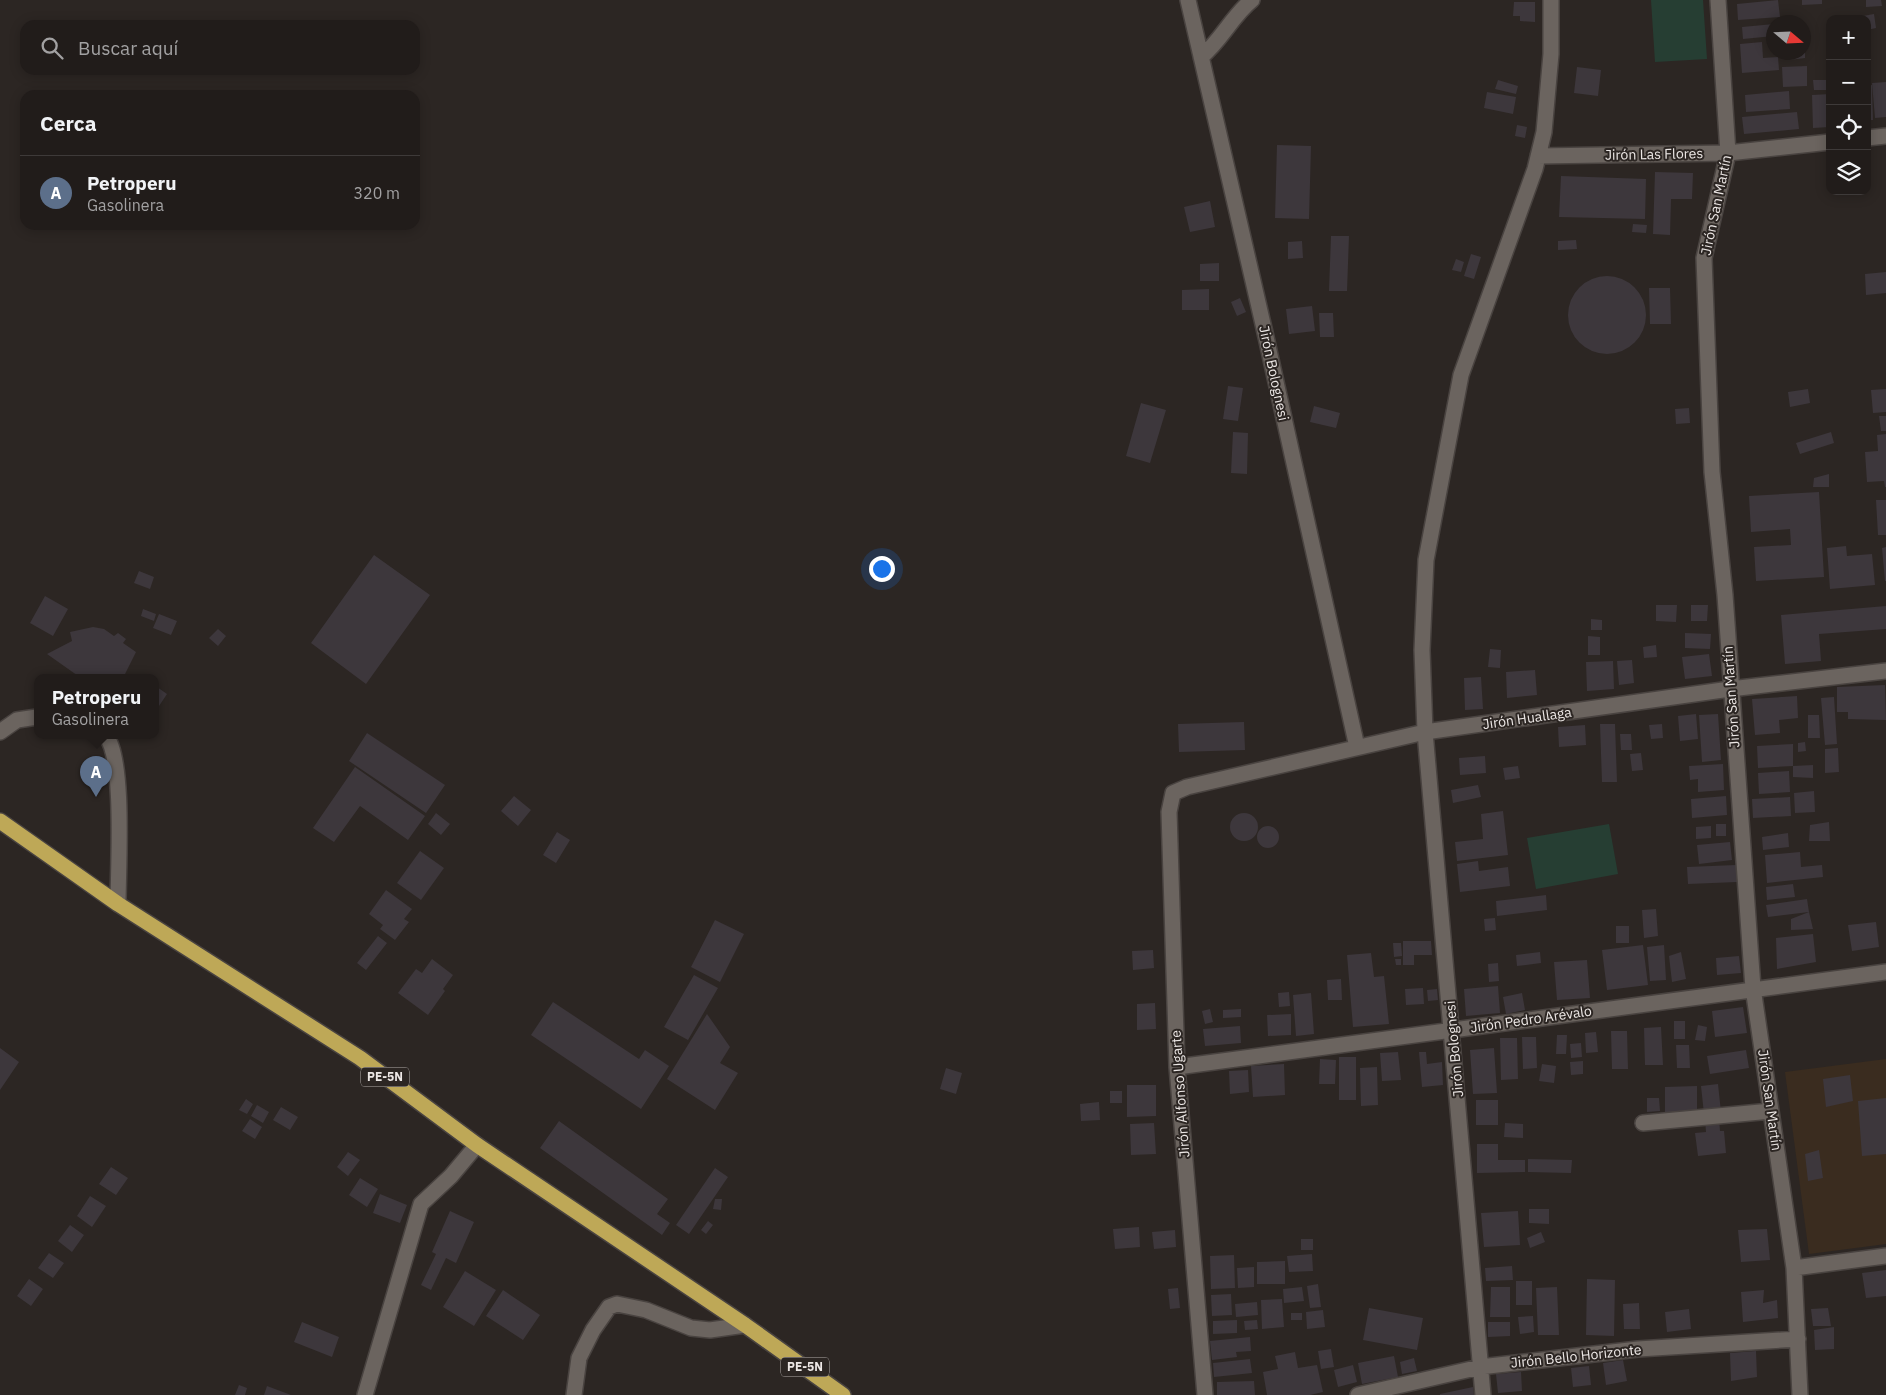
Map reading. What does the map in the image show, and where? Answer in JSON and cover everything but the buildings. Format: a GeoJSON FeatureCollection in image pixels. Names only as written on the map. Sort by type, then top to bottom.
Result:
{"type":"FeatureCollection","features":[{"type":"Feature","properties":{"kind":"highway","name":"PE-5N"},"geometry":{"type":"LineString","coordinates":[[0,821],[118,904],[360,1058],[477,1145],[745,1325],[843,1395]]}},
{"type":"Feature","properties":{"kind":"street"},"geometry":{"type":"LineString","coordinates":[[1201,56],[1209,50],[1234,18],[1252,0]]}},
{"type":"Feature","properties":{"kind":"street","name":"Jirón Bolognesi"},"geometry":{"type":"LineString","coordinates":[[1483,1395],[1426,732],[1422,650],[1426,560],[1461,375],[1538,156],[1544,132],[1551,54],[1551,0]]}},
{"type":"Feature","properties":{"kind":"street","name":"Jirón San Martín"},"geometry":{"type":"LineString","coordinates":[[1718,0],[1728,153],[1704,258],[1712,472],[1725,595],[1730,689],[1753,988],[1794,1268],[1800,1395]]}},
{"type":"Feature","properties":{"kind":"street","name":"Jirón Bolognesi"},"geometry":{"type":"LineString","coordinates":[[1192,3],[1201,56],[1357,747]]}},
{"type":"Feature","properties":{"kind":"street"},"geometry":{"type":"LineString","coordinates":[[1871,138],[1886,136]]}},
{"type":"Feature","properties":{"kind":"street","name":"Jirón Las Flores"},"geometry":{"type":"LineString","coordinates":[[1538,156],[1728,153],[1826,142]]}},
{"type":"Feature","properties":{"kind":"street","name":"Jirón Huallaga"},"geometry":{"type":"LineString","coordinates":[[1174,793],[1187,787],[1426,732],[1730,689],[1886,671]]}},
{"type":"Feature","properties":{"kind":"street"},"geometry":{"type":"LineString","coordinates":[[0,732],[16,720],[34,717]]}},
{"type":"Feature","properties":{"kind":"street"},"geometry":{"type":"LineString","coordinates":[[109,739],[118,766],[118,904]]}},
{"type":"Feature","properties":{"kind":"street","name":"Jirón Alfonso Ugarte"},"geometry":{"type":"LineString","coordinates":[[1174,793],[1169,812],[1177,1067],[1205,1395]]}},
{"type":"Feature","properties":{"kind":"street","name":"Jirón Pedro Arévalo"},"geometry":{"type":"LineString","coordinates":[[1177,1067],[1753,988],[1886,972]]}},
{"type":"Feature","properties":{"kind":"street"},"geometry":{"type":"LineString","coordinates":[[1643,1123],[1771,1112]]}},
{"type":"Feature","properties":{"kind":"street"},"geometry":{"type":"LineString","coordinates":[[365,1395],[422,1204],[477,1145]]}},
{"type":"Feature","properties":{"kind":"street"},"geometry":{"type":"LineString","coordinates":[[1794,1268],[1886,1256]]}},
{"type":"Feature","properties":{"kind":"street"},"geometry":{"type":"LineString","coordinates":[[574,1395],[579,1358],[593,1330],[610,1308],[617,1304],[646,1310],[691,1328],[710,1330],[745,1325]]}},
{"type":"Feature","properties":{"kind":"street","name":"Jirón Bello Horizonte"},"geometry":{"type":"LineString","coordinates":[[1358,1395],[1480,1367],[1638,1350],[1798,1339]]}},
{"type":"Feature","properties":{"kind":"shaded area"},"geometry":{"type":"Polygon","coordinates":[[[1886,1059],[1886,1244],[1809,1254],[1785,1072],[1886,1059]]]}},
{"type":"Feature","properties":{"kind":"green space"},"geometry":{"type":"Polygon","coordinates":[[[1651,0],[1703,0],[1707,59],[1655,62],[1651,0]]]}},
{"type":"Feature","properties":{"kind":"green space"},"geometry":{"type":"Polygon","coordinates":[[[1609,824],[1618,874],[1536,889],[1527,838],[1609,824]]]}},
{"type":"Feature","properties":{"kind":"place","name":"Petroperu"},"geometry":{"type":"Point","coordinates":[96,797]}}]}
